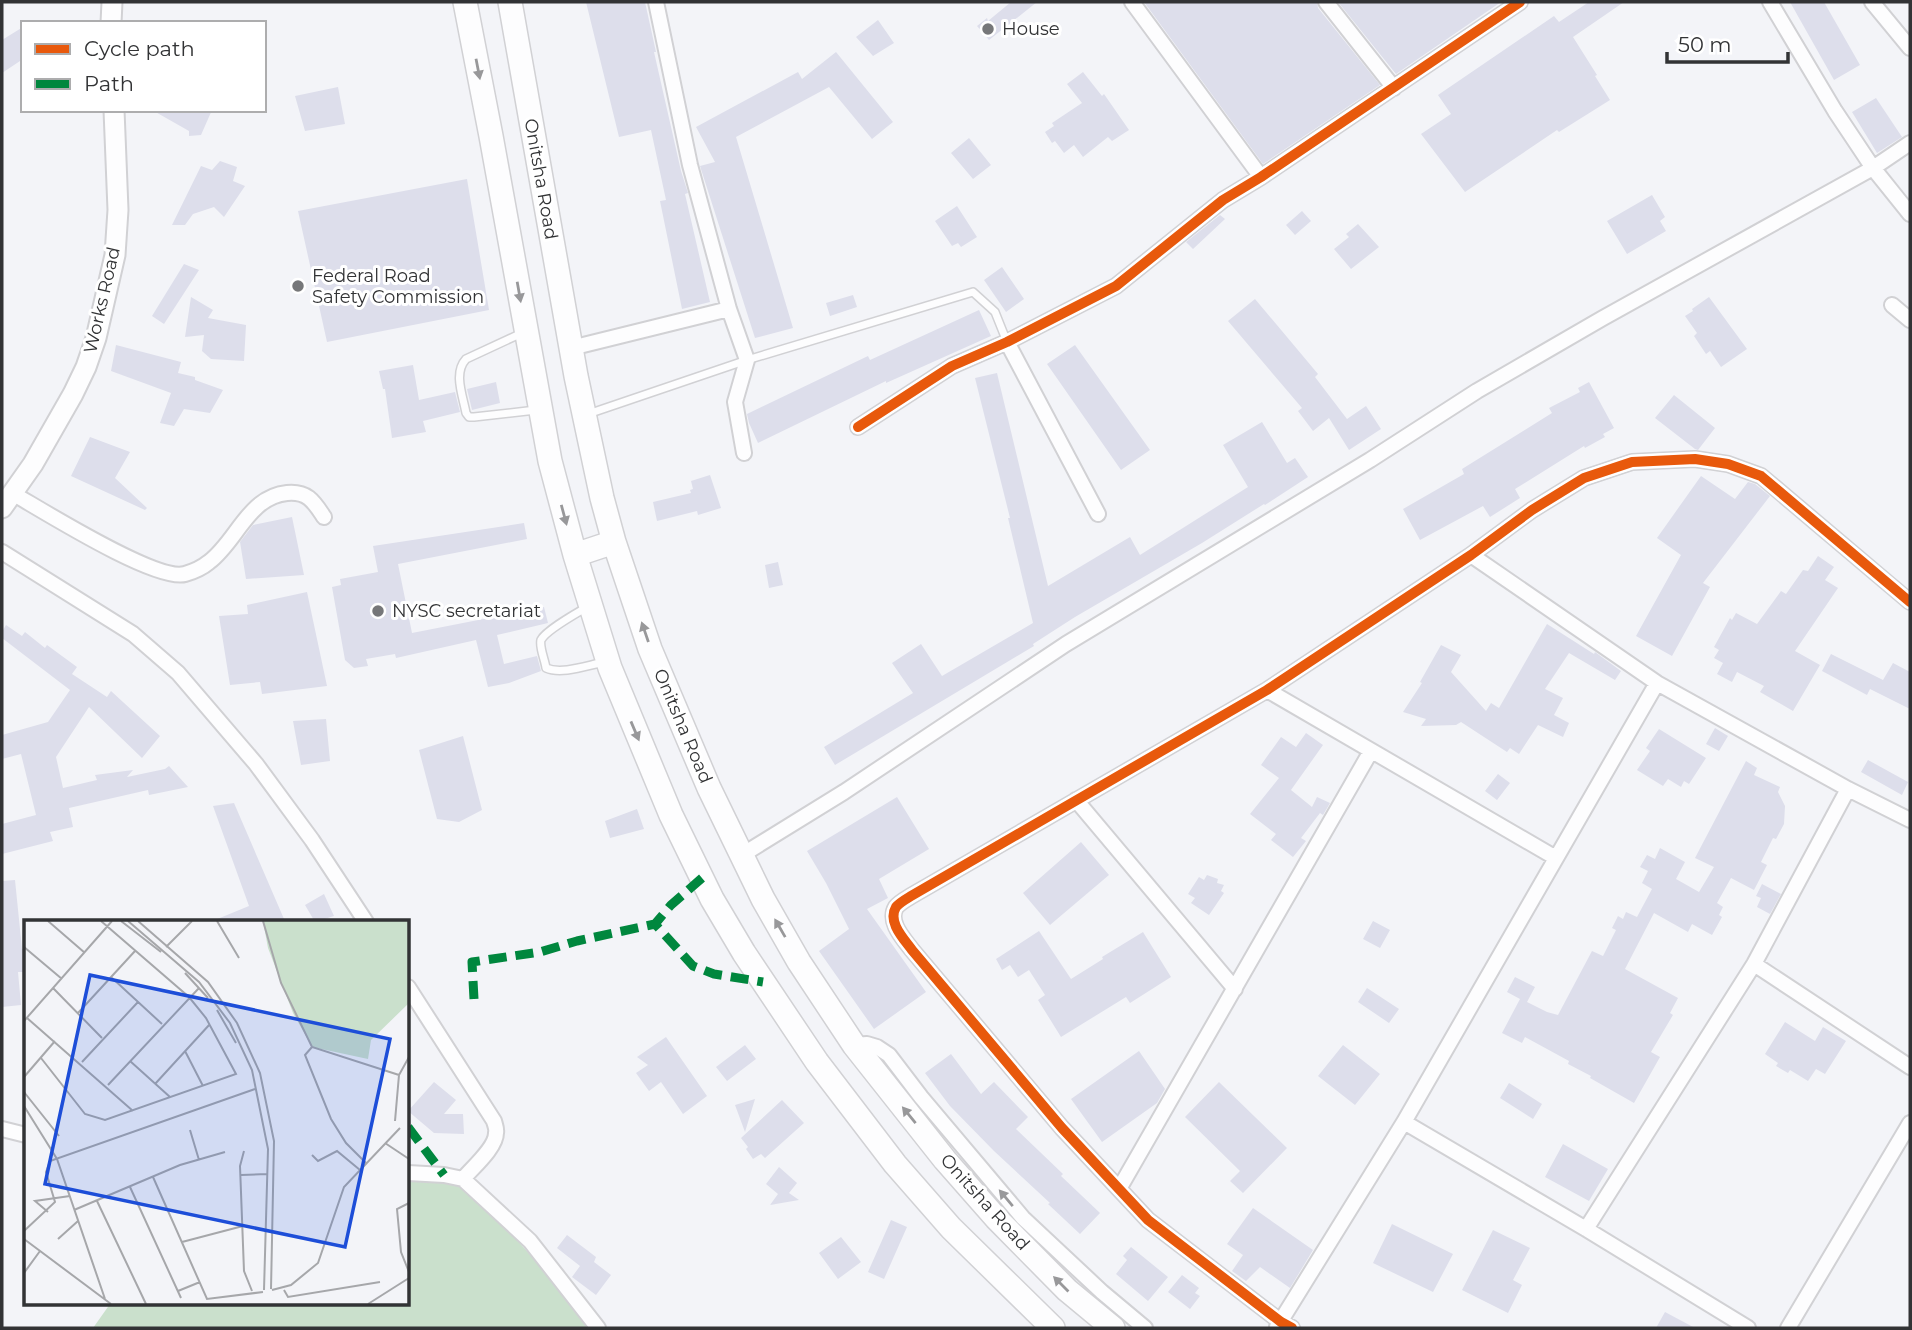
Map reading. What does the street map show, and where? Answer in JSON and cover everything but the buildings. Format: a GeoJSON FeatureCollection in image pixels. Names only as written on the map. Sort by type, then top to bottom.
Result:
{"type":"FeatureCollection","features":[{"type":"Feature","properties":{"kind":"main road"},"geometry":{"type":"LineString","coordinates":[[111,21],[112,2]]}},
{"type":"Feature","properties":{"kind":"main road"},"geometry":{"type":"LineString","coordinates":[[465,2],[550,461],[575,555],[608,661],[666,804],[712,899],[744,953],[817,1062],[895,1164],[951,1228],[1053,1328]]}},
{"type":"Feature","properties":{"kind":"main road","name":"Onitsha Road"},"geometry":{"type":"LineString","coordinates":[[510,2],[571,348],[602,498],[650,649],[709,788],[763,899],[799,962],[854,1045],[945,1160],[996,1218],[1067,1290],[1113,1328]]}},
{"type":"Feature","properties":{"kind":"main road","name":"Works Road"},"geometry":{"type":"LineString","coordinates":[[7,501],[33,464],[74,394],[96,338],[115,256],[118,210],[114,112]]}},
{"type":"Feature","properties":{"kind":"main road"},"geometry":{"type":"LineString","coordinates":[[575,555],[614,542]]}},
{"type":"Feature","properties":{"kind":"street"},"geometry":{"type":"LineString","coordinates":[[656,2],[690,165],[729,309],[747,360],[735,402],[744,453]]}},
{"type":"Feature","properties":{"kind":"street"},"geometry":{"type":"LineString","coordinates":[[1132,2],[1261,177]]}},
{"type":"Feature","properties":{"kind":"street"},"geometry":{"type":"LineString","coordinates":[[1326,2],[1394,88]]}},
{"type":"Feature","properties":{"kind":"street"},"geometry":{"type":"LineString","coordinates":[[858,427],[952,366],[1007,342],[1116,286],[1223,200],[1520,2]]}},
{"type":"Feature","properties":{"kind":"street"},"geometry":{"type":"LineString","coordinates":[[1770,2],[1835,111],[1873,168],[1910,214]]}},
{"type":"Feature","properties":{"kind":"street"},"geometry":{"type":"LineString","coordinates":[[1872,2],[1910,48]]}},
{"type":"Feature","properties":{"kind":"street"},"geometry":{"type":"LineString","coordinates":[[742,855],[844,792],[1066,644],[1359,467],[1478,391],[1615,311],[1873,168],[1910,144]]}},
{"type":"Feature","properties":{"kind":"street"},"geometry":{"type":"LineString","coordinates":[[1892,305],[1910,320]]}},
{"type":"Feature","properties":{"kind":"street"},"geometry":{"type":"LineString","coordinates":[[571,348],[729,309]]}},
{"type":"Feature","properties":{"kind":"street"},"geometry":{"type":"LineString","coordinates":[[1007,342],[1098,514]]}},
{"type":"Feature","properties":{"kind":"street"},"geometry":{"type":"LineString","coordinates":[[1657,683],[1283,1326],[1148,1220],[1062,1128],[897,930],[894,916],[897,906],[911,896],[1266,690],[1471,555],[1532,510],[1584,478],[1632,462],[1695,459],[1728,464],[1761,475],[1910,602]]}},
{"type":"Feature","properties":{"kind":"street"},"geometry":{"type":"LineString","coordinates":[[7,501],[124,556],[175,575],[209,563],[262,502],[279,494],[296,492],[312,499],[324,517]]}},
{"type":"Feature","properties":{"kind":"street"},"geometry":{"type":"LineString","coordinates":[[2,552],[133,634],[178,673],[256,764],[312,840],[365,920]]}},
{"type":"Feature","properties":{"kind":"street"},"geometry":{"type":"LineString","coordinates":[[1471,555],[1657,683],[1848,789],[1910,820]]}},
{"type":"Feature","properties":{"kind":"street"},"geometry":{"type":"LineString","coordinates":[[1266,690],[1556,858]]}},
{"type":"Feature","properties":{"kind":"street"},"geometry":{"type":"LineString","coordinates":[[1119,1189],[1371,751]]}},
{"type":"Feature","properties":{"kind":"street"},"geometry":{"type":"LineString","coordinates":[[1586,1229],[1754,964],[1848,789]]}},
{"type":"Feature","properties":{"kind":"street"},"geometry":{"type":"LineString","coordinates":[[1076,800],[1235,989]]}},
{"type":"Feature","properties":{"kind":"street"},"geometry":{"type":"LineString","coordinates":[[1754,964],[1910,1067]]}},
{"type":"Feature","properties":{"kind":"street"},"geometry":{"type":"LineString","coordinates":[[410,990],[494,1121],[497,1133],[493,1142],[463,1179]]}},
{"type":"Feature","properties":{"kind":"street"},"geometry":{"type":"LineString","coordinates":[[854,1045],[867,1044],[889,1055],[1023,1218],[1145,1328]]}},
{"type":"Feature","properties":{"kind":"street"},"geometry":{"type":"LineString","coordinates":[[1404,1122],[1748,1328]]}},
{"type":"Feature","properties":{"kind":"street"},"geometry":{"type":"LineString","coordinates":[[1788,1328],[1910,1123]]}},
{"type":"Feature","properties":{"kind":"street"},"geometry":{"type":"LineString","coordinates":[[2,1129],[24,1134]]}},
{"type":"Feature","properties":{"kind":"street"},"geometry":{"type":"LineString","coordinates":[[410,1173],[463,1179],[530,1241],[598,1328]]}},
{"type":"Feature","properties":{"kind":"lane"},"geometry":{"type":"LineString","coordinates":[[584,415],[747,360],[972,292],[995,312],[1007,342]]}},
{"type":"Feature","properties":{"kind":"lane"},"geometry":{"type":"LineString","coordinates":[[526,331],[466,359],[461,365],[459,373],[466,414],[474,417],[541,409]]}},
{"type":"Feature","properties":{"kind":"lane"},"geometry":{"type":"LineString","coordinates":[[590,604],[556,626],[542,639],[546,668],[570,669],[608,661]]}},
{"type":"Feature","properties":{"kind":"green space"},"geometry":{"type":"Polygon","coordinates":[[[410,1179],[463,1179],[595,1328],[93,1328],[109,1306],[410,1306],[410,1179]]]}},
{"type":"Feature","properties":{"kind":"marked path"},"geometry":{"type":"LineString","coordinates":[[702,878],[671,905],[655,924],[693,966],[714,974],[763,982]]}},
{"type":"Feature","properties":{"kind":"marked path"},"geometry":{"type":"LineString","coordinates":[[474,999],[472,962],[540,952],[655,924]]}},
{"type":"Feature","properties":{"kind":"marked path"},"geometry":{"type":"LineString","coordinates":[[410,1130],[444,1175]]}},
{"type":"Feature","properties":{"kind":"cycle path"},"geometry":{"type":"LineString","coordinates":[[858,427],[952,366],[1007,342],[1116,286],[1223,200],[1520,2]]}},
{"type":"Feature","properties":{"kind":"cycle path"},"geometry":{"type":"LineString","coordinates":[[1292,1328],[1148,1220],[1062,1128],[912,950],[895,924],[896,907],[1267,690],[1471,555],[1532,510],[1584,478],[1632,462],[1695,459],[1728,464],[1761,476],[1910,602]]}},
{"type":"Feature","properties":{"kind":"place","name":"House"},"geometry":{"type":"Point","coordinates":[988,29]}},
{"type":"Feature","properties":{"kind":"place","name":"Federal Road Safety Commission"},"geometry":{"type":"Point","coordinates":[298,286]}},
{"type":"Feature","properties":{"kind":"place","name":"NYSC secretariat"},"geometry":{"type":"Point","coordinates":[378,611]}}]}
